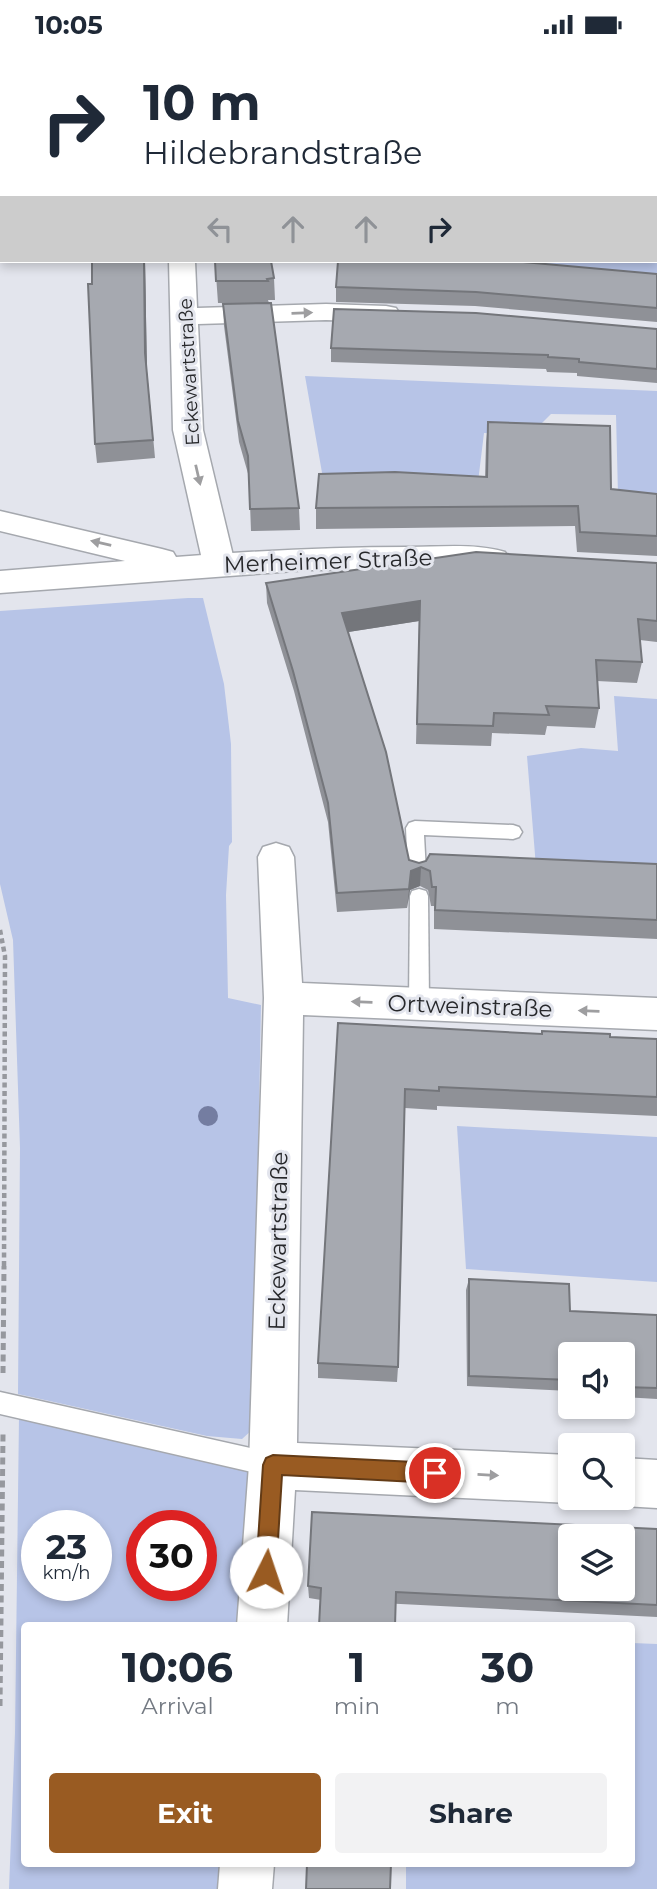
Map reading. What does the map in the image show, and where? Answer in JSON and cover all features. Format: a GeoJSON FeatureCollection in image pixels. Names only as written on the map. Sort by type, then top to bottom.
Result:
{"type":"FeatureCollection","features":[{"type":"Feature","properties":{"kind":"street","name":"Eckewartstraße"},"geometry":{"type":"LineString","coordinates":[[182,263],[188,430],[205,565]]}},
{"type":"Feature","properties":{"kind":"street"},"geometry":{"type":"LineString","coordinates":[[185,316],[326,312],[407,315]]}},
{"type":"Feature","properties":{"kind":"street"},"geometry":{"type":"LineString","coordinates":[[0,521],[205,565]]}},
{"type":"Feature","properties":{"kind":"street","name":"Merheimer Straße"},"geometry":{"type":"LineString","coordinates":[[0,582],[205,565],[387,555],[524,561]]}},
{"type":"Feature","properties":{"kind":"street","name":"Eckewartstraße"},"geometry":{"type":"LineString","coordinates":[[262,1622],[273,1465],[284,999],[276,857]]}},
{"type":"Feature","properties":{"kind":"street","name":"Ortweinstraße"},"geometry":{"type":"LineString","coordinates":[[284,999],[657,1014]]}},
{"type":"Feature","properties":{"kind":"street"},"geometry":{"type":"LineString","coordinates":[[273,1465],[558,1478]]}},
{"type":"Feature","properties":{"kind":"street"},"geometry":{"type":"LineString","coordinates":[[635,1483],[657,1484]]}},
{"type":"Feature","properties":{"kind":"street"},"geometry":{"type":"LineString","coordinates":[[245,1889],[247,1867]]}},
{"type":"Feature","properties":{"kind":"lane"},"geometry":{"type":"LineString","coordinates":[[417,873],[415,828],[513,832]]}},
{"type":"Feature","properties":{"kind":"lane"},"geometry":{"type":"LineString","coordinates":[[419,896],[419,1004]]}},
{"type":"Feature","properties":{"kind":"lane"},"geometry":{"type":"LineString","coordinates":[[2,1403],[273,1465]]}},
{"type":"Feature","properties":{"kind":"path"},"geometry":{"type":"LineString","coordinates":[[0,930],[5,956],[0,1706]]}},
{"type":"Feature","properties":{"kind":"shaded area"},"geometry":{"type":"Polygon","coordinates":[[[435,263],[657,263],[657,281],[435,263]]]}},
{"type":"Feature","properties":{"kind":"shaded area"},"geometry":{"type":"Polygon","coordinates":[[[305,376],[657,391],[657,500],[618,495],[616,415],[551,414],[530,435],[484,433],[478,482],[324,484],[305,376]]]}},
{"type":"Feature","properties":{"kind":"shaded area"},"geometry":{"type":"Polygon","coordinates":[[[203,598],[224,684],[231,744],[232,842],[229,846],[226,895],[228,998],[261,1005],[253,1429],[242,1439],[207,1436],[18,1394],[20,1148],[13,940],[0,884],[0,611],[203,598]]]}},
{"type":"Feature","properties":{"kind":"shaded area"},"geometry":{"type":"Polygon","coordinates":[[[614,696],[657,699],[657,868],[536,867],[527,756],[581,748],[618,751],[614,696]]]}},
{"type":"Feature","properties":{"kind":"shaded area"},"geometry":{"type":"Polygon","coordinates":[[[457,1126],[657,1137],[657,1282],[466,1269],[457,1126]]]}},
{"type":"Feature","properties":{"kind":"shaded area"},"geometry":{"type":"Polygon","coordinates":[[[19,1417],[249,1468],[237,1622],[21,1622],[21,1867],[219,1867],[217,1889],[9,1889],[15,1733],[19,1417]]]}},
{"type":"Feature","properties":{"kind":"shaded area"},"geometry":{"type":"Polygon","coordinates":[[[635,1643],[657,1644],[657,1889],[406,1889],[406,1867],[635,1867],[635,1643]]]}},
{"type":"Feature","properties":{"kind":"building"},"geometry":{"type":"Polygon","coordinates":[[[92,263],[144,263],[145,353],[153,440],[95,444],[88,284],[92,284],[92,263]]]}},
{"type":"Feature","properties":{"kind":"building"},"geometry":{"type":"Polygon","coordinates":[[[215,263],[271,263],[274,278],[267,279],[268,281],[216,281],[215,263]]]}},
{"type":"Feature","properties":{"kind":"building"},"geometry":{"type":"Polygon","coordinates":[[[338,263],[534,263],[657,274],[657,308],[476,292],[336,287],[338,263]]]}},
{"type":"Feature","properties":{"kind":"building"},"geometry":{"type":"Polygon","coordinates":[[[271,303],[299,508],[250,509],[248,456],[238,421],[223,304],[271,303]]]}},
{"type":"Feature","properties":{"kind":"building"},"geometry":{"type":"Polygon","coordinates":[[[334,309],[476,313],[657,329],[657,369],[579,362],[579,359],[548,355],[331,348],[334,309]]]}},
{"type":"Feature","properties":{"kind":"building"},"geometry":{"type":"Polygon","coordinates":[[[488,422],[610,426],[611,489],[657,494],[657,536],[580,532],[578,506],[316,508],[319,474],[395,472],[487,477],[488,422]]]}},
{"type":"Feature","properties":{"kind":"building"},"geometry":{"type":"Polygon","coordinates":[[[476,552],[657,563],[657,621],[638,619],[642,662],[596,660],[599,708],[546,706],[549,715],[494,713],[493,726],[417,724],[420,601],[342,613],[386,752],[409,860],[419,863],[426,861],[430,854],[657,864],[657,920],[435,910],[436,887],[432,887],[430,871],[421,867],[411,871],[409,889],[337,893],[328,803],[293,671],[266,583],[476,552]]]}},
{"type":"Feature","properties":{"kind":"building"},"geometry":{"type":"Polygon","coordinates":[[[338,1023],[542,1034],[542,1031],[610,1034],[610,1037],[657,1039],[657,1097],[439,1087],[439,1091],[405,1089],[398,1367],[318,1363],[338,1023]]]}},
{"type":"Feature","properties":{"kind":"building"},"geometry":{"type":"Polygon","coordinates":[[[469,1279],[569,1284],[570,1311],[657,1315],[657,1388],[635,1387],[635,1342],[558,1342],[558,1380],[469,1376],[469,1279]]]}},
{"type":"Feature","properties":{"kind":"building"},"geometry":{"type":"Polygon","coordinates":[[[312,1512],[558,1524],[558,1600],[396,1592],[395,1622],[319,1622],[321,1588],[308,1586],[312,1512]]]}},
{"type":"Feature","properties":{"kind":"building"},"geometry":{"type":"Polygon","coordinates":[[[635,1528],[657,1529],[657,1605],[577,1601],[635,1601],[635,1528]]]}},
{"type":"Feature","properties":{"kind":"building"},"geometry":{"type":"Polygon","coordinates":[[[307,1867],[391,1867],[390,1889],[306,1889],[307,1867]]]}},
{"type":"Feature","properties":{"kind":"route"},"geometry":{"type":"LineString","coordinates":[[266,1572],[273,1465],[435,1473]]}}]}
